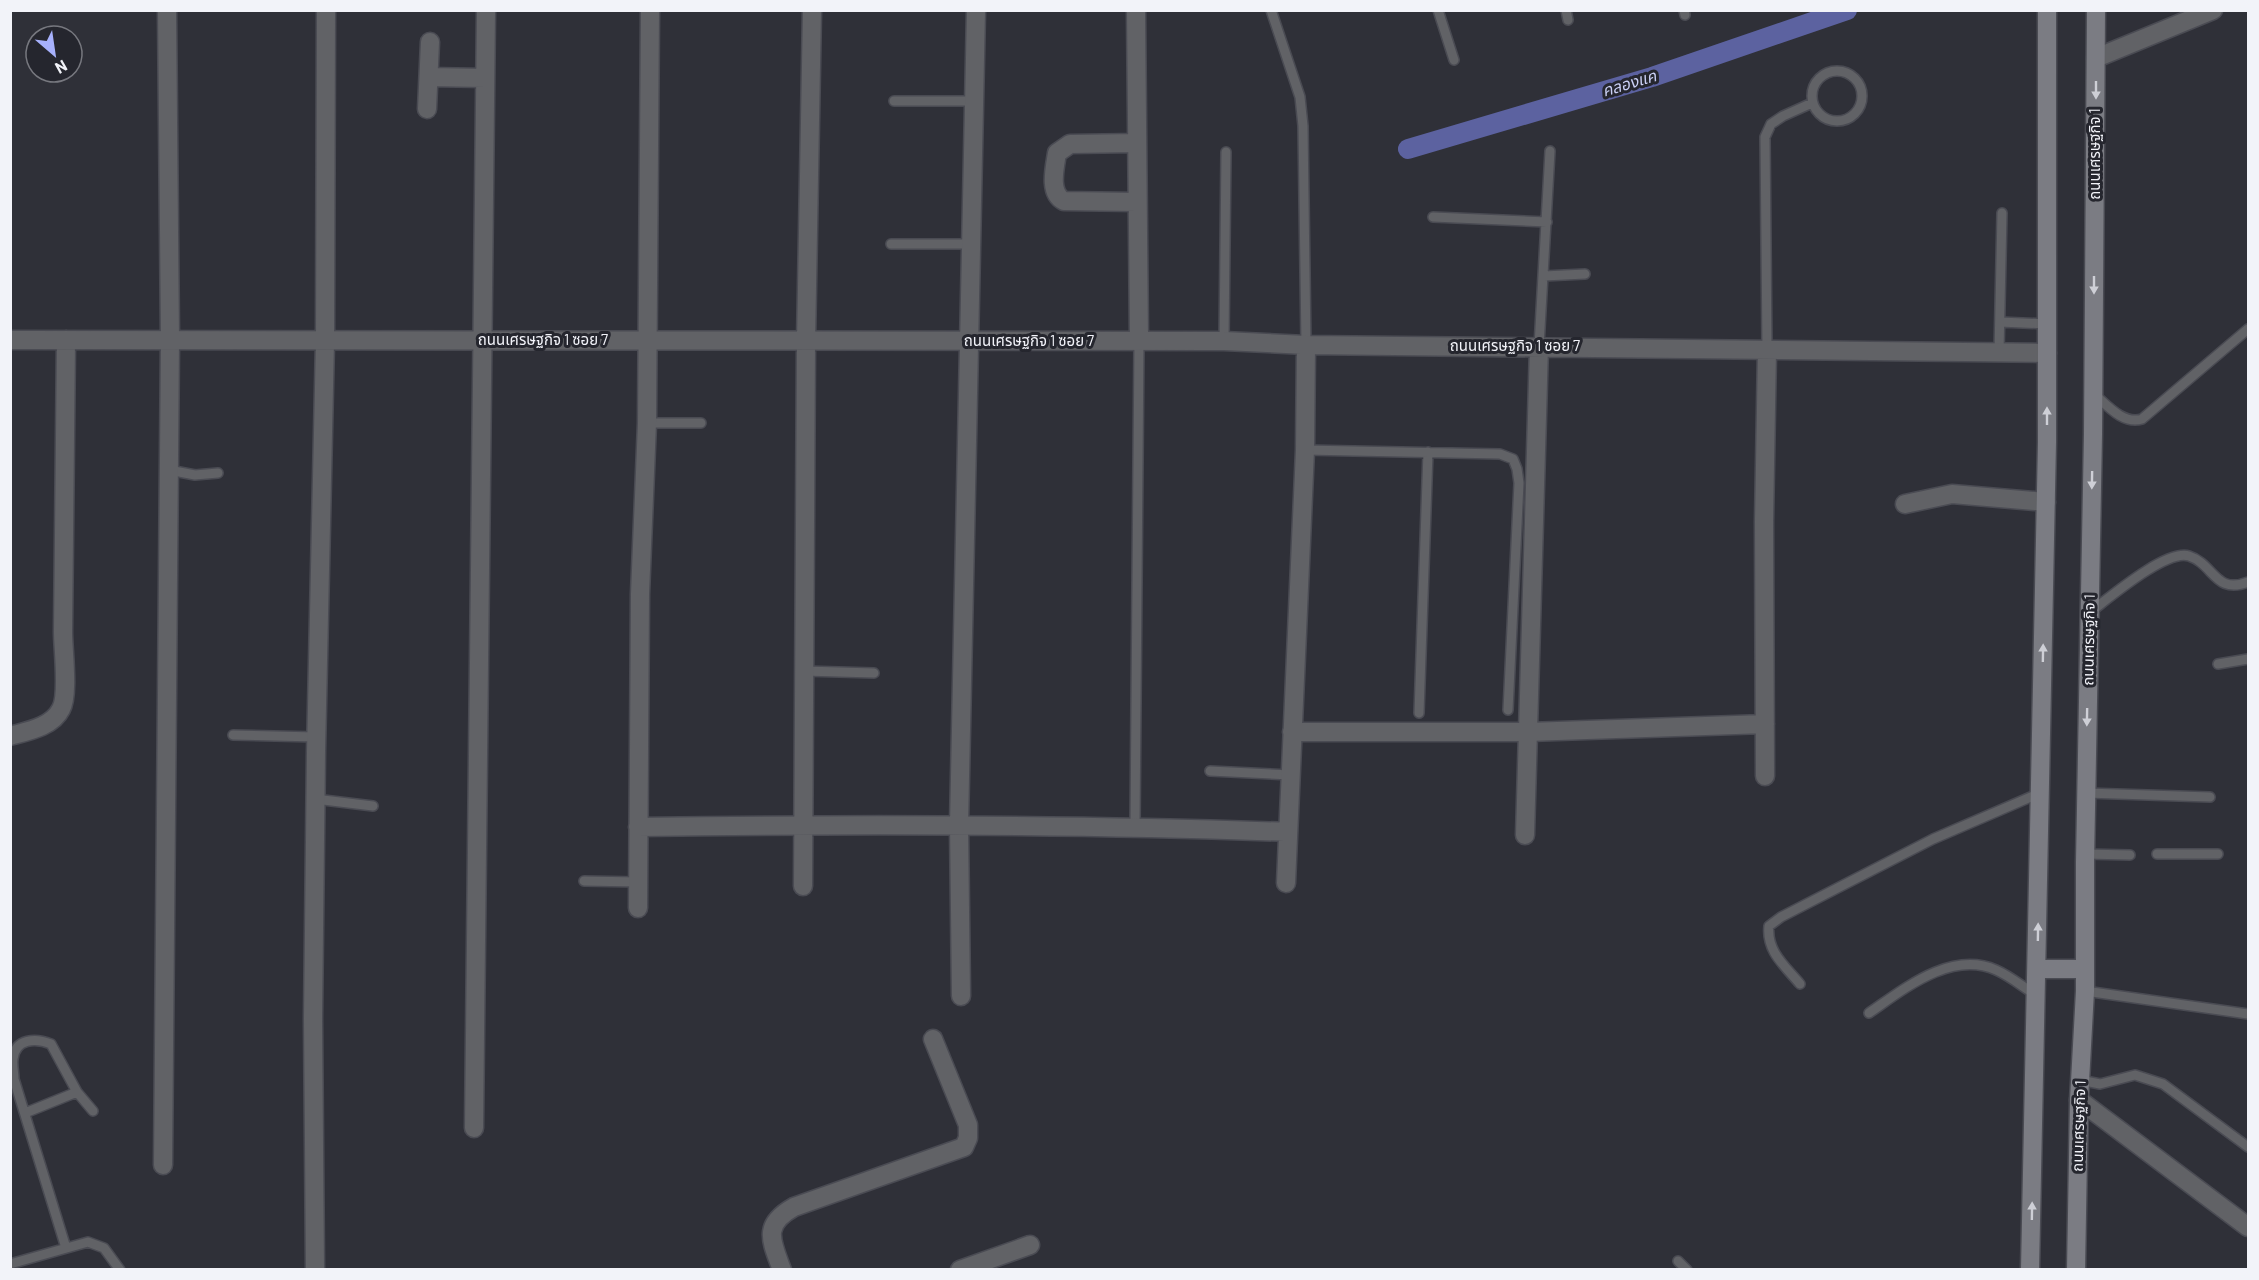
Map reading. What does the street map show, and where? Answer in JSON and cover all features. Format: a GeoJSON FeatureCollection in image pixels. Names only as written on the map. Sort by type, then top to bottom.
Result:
{"type":"FeatureCollection","features":[{"type":"Feature","properties":{"kind":"main road"},"geometry":{"type":"LineString","coordinates":[[2030,1269],[2046,501],[2047,10]]}},
{"type":"Feature","properties":{"kind":"main road","name":"ถนนเศรษฐกิจ 1"},"geometry":{"type":"LineString","coordinates":[[2076,1269],[2079,1100],[2085,991],[2096,10]]}},
{"type":"Feature","properties":{"kind":"main road"},"geometry":{"type":"LineString","coordinates":[[2037,969],[2085,969]]}},
{"type":"Feature","properties":{"kind":"street"},"geometry":{"type":"LineString","coordinates":[[163,1166],[170,340],[167,10]]}},
{"type":"Feature","properties":{"kind":"street"},"geometry":{"type":"LineString","coordinates":[[315,1269],[313,1019],[316,737],[325,340],[326,10]]}},
{"type":"Feature","properties":{"kind":"street"},"geometry":{"type":"LineString","coordinates":[[474,1128],[486,10]]}},
{"type":"Feature","properties":{"kind":"street"},"geometry":{"type":"LineString","coordinates":[[638,908],[640,594],[648,423],[650,10]]}},
{"type":"Feature","properties":{"kind":"street"},"geometry":{"type":"LineString","coordinates":[[803,886],[806,342],[812,10]]}},
{"type":"Feature","properties":{"kind":"street"},"geometry":{"type":"LineString","coordinates":[[962,996],[959,825],[976,10]]}},
{"type":"Feature","properties":{"kind":"street"},"geometry":{"type":"LineString","coordinates":[[1136,10],[1139,341]]}},
{"type":"Feature","properties":{"kind":"street"},"geometry":{"type":"LineString","coordinates":[[2096,58],[2213,10]]}},
{"type":"Feature","properties":{"kind":"street"},"geometry":{"type":"LineString","coordinates":[[427,109],[430,42]]}},
{"type":"Feature","properties":{"kind":"street"},"geometry":{"type":"LineString","coordinates":[[429,77],[485,78]]}},
{"type":"Feature","properties":{"kind":"street"},"geometry":{"type":"LineString","coordinates":[[1137,143],[1070,144],[1063,147],[1057,153],[1054,190],[1058,198],[1064,201],[1137,202]]}},
{"type":"Feature","properties":{"kind":"street","name":"ถนนเศรษฐกิจ 1 ซอย 7"},"geometry":{"type":"LineString","coordinates":[[10,340],[1224,341],[1306,345],[2047,353]]}},
{"type":"Feature","properties":{"kind":"street"},"geometry":{"type":"LineString","coordinates":[[10,736],[42,726],[55,718],[62,707],[64,694],[66,340]]}},
{"type":"Feature","properties":{"kind":"street"},"geometry":{"type":"LineString","coordinates":[[1286,883],[1305,450],[1306,345]]}},
{"type":"Feature","properties":{"kind":"street"},"geometry":{"type":"LineString","coordinates":[[1525,835],[1539,346]]}},
{"type":"Feature","properties":{"kind":"street"},"geometry":{"type":"LineString","coordinates":[[1765,776],[1764,522],[1767,350]]}},
{"type":"Feature","properties":{"kind":"street"},"geometry":{"type":"LineString","coordinates":[[1905,504],[1952,494],[2046,501]]}},
{"type":"Feature","properties":{"kind":"street"},"geometry":{"type":"LineString","coordinates":[[1292,732],[1528,732],[1765,724]]}},
{"type":"Feature","properties":{"kind":"street"},"geometry":{"type":"LineString","coordinates":[[638,827],[1135,826],[1288,832]]}},
{"type":"Feature","properties":{"kind":"street"},"geometry":{"type":"LineString","coordinates":[[782,1269],[771,1240],[772,1225],[782,1213],[964,1147],[968,1138],[968,1125],[933,1039]]}},
{"type":"Feature","properties":{"kind":"street"},"geometry":{"type":"LineString","coordinates":[[2079,1100],[2248,1227]]}},
{"type":"Feature","properties":{"kind":"street"},"geometry":{"type":"LineString","coordinates":[[960,1269],[1030,1245]]}},
{"type":"Feature","properties":{"kind":"lane"},"geometry":{"type":"LineString","coordinates":[[1271,10],[1295,78],[1301,106],[1306,345]]}},
{"type":"Feature","properties":{"kind":"lane"},"geometry":{"type":"LineString","coordinates":[[1438,10],[1454,60]]}},
{"type":"Feature","properties":{"kind":"lane"},"geometry":{"type":"LineString","coordinates":[[1833,71],[1844,71],[1854,76],[1860,84],[1863,95],[1862,105],[1856,114],[1847,120],[1836,122],[1826,119],[1817,113],[1812,103],[1812,93],[1816,82],[1823,75],[1833,71]]}},
{"type":"Feature","properties":{"kind":"lane"},"geometry":{"type":"LineString","coordinates":[[894,101],[974,101]]}},
{"type":"Feature","properties":{"kind":"lane"},"geometry":{"type":"LineString","coordinates":[[1767,350],[1765,138],[1772,124],[1783,116],[1812,103]]}},
{"type":"Feature","properties":{"kind":"lane"},"geometry":{"type":"LineString","coordinates":[[1539,346],[1550,151]]}},
{"type":"Feature","properties":{"kind":"lane"},"geometry":{"type":"LineString","coordinates":[[1224,341],[1226,152]]}},
{"type":"Feature","properties":{"kind":"lane"},"geometry":{"type":"LineString","coordinates":[[1999,352],[2002,213]]}},
{"type":"Feature","properties":{"kind":"lane"},"geometry":{"type":"LineString","coordinates":[[1433,217],[1547,222]]}},
{"type":"Feature","properties":{"kind":"lane"},"geometry":{"type":"LineString","coordinates":[[891,244],[971,244]]}},
{"type":"Feature","properties":{"kind":"lane"},"geometry":{"type":"LineString","coordinates":[[1544,276],[1585,274]]}},
{"type":"Feature","properties":{"kind":"lane"},"geometry":{"type":"LineString","coordinates":[[2000,322],[2047,324]]}},
{"type":"Feature","properties":{"kind":"lane"},"geometry":{"type":"LineString","coordinates":[[2093,393],[2125,419],[2135,421],[2142,419],[2248,329]]}},
{"type":"Feature","properties":{"kind":"lane"},"geometry":{"type":"LineString","coordinates":[[1135,826],[1139,341]]}},
{"type":"Feature","properties":{"kind":"lane"},"geometry":{"type":"LineString","coordinates":[[648,423],[701,423]]}},
{"type":"Feature","properties":{"kind":"lane"},"geometry":{"type":"LineString","coordinates":[[1305,450],[1500,454],[1513,459],[1519,483],[1508,710]]}},
{"type":"Feature","properties":{"kind":"lane"},"geometry":{"type":"LineString","coordinates":[[1419,712],[1428,453]]}},
{"type":"Feature","properties":{"kind":"lane"},"geometry":{"type":"LineString","coordinates":[[169,470],[195,475],[218,473]]}},
{"type":"Feature","properties":{"kind":"lane"},"geometry":{"type":"LineString","coordinates":[[2089,613],[2146,570],[2170,557],[2188,556],[2206,567],[2218,581],[2230,586],[2248,582]]}},
{"type":"Feature","properties":{"kind":"lane"},"geometry":{"type":"LineString","coordinates":[[2218,664],[2248,659]]}},
{"type":"Feature","properties":{"kind":"lane"},"geometry":{"type":"LineString","coordinates":[[804,671],[874,673]]}},
{"type":"Feature","properties":{"kind":"lane"},"geometry":{"type":"LineString","coordinates":[[233,735],[316,737]]}},
{"type":"Feature","properties":{"kind":"lane"},"geometry":{"type":"LineString","coordinates":[[1210,771],[1290,775]]}},
{"type":"Feature","properties":{"kind":"lane"},"geometry":{"type":"LineString","coordinates":[[1800,984],[1773,951],[1768,938],[1769,926],[1781,917],[1933,839],[2040,793]]}},
{"type":"Feature","properties":{"kind":"lane"},"geometry":{"type":"LineString","coordinates":[[2086,793],[2210,797]]}},
{"type":"Feature","properties":{"kind":"lane"},"geometry":{"type":"LineString","coordinates":[[315,799],[374,806]]}},
{"type":"Feature","properties":{"kind":"lane"},"geometry":{"type":"LineString","coordinates":[[2085,854],[2130,855]]}},
{"type":"Feature","properties":{"kind":"lane"},"geometry":{"type":"LineString","coordinates":[[2157,854],[2218,854]]}},
{"type":"Feature","properties":{"kind":"lane"},"geometry":{"type":"LineString","coordinates":[[584,881],[638,882]]}},
{"type":"Feature","properties":{"kind":"lane"},"geometry":{"type":"LineString","coordinates":[[1869,1013],[1930,973],[1953,967],[1979,965],[1996,970],[2036,995]]}},
{"type":"Feature","properties":{"kind":"lane"},"geometry":{"type":"LineString","coordinates":[[2085,991],[2248,1014]]}},
{"type":"Feature","properties":{"kind":"lane"},"geometry":{"type":"LineString","coordinates":[[66,1248],[14,1079],[12,1058],[18,1047],[27,1041],[40,1040],[51,1044],[77,1092],[93,1111]]}},
{"type":"Feature","properties":{"kind":"lane"},"geometry":{"type":"LineString","coordinates":[[2080,1080],[2100,1084],[2135,1074],[2151,1078],[2163,1084],[2248,1148]]}},
{"type":"Feature","properties":{"kind":"lane"},"geometry":{"type":"LineString","coordinates":[[25,1113],[77,1092]]}},
{"type":"Feature","properties":{"kind":"lane"},"geometry":{"type":"LineString","coordinates":[[10,1264],[88,1242],[104,1248],[120,1269]]}},
{"type":"Feature","properties":{"kind":"lane"},"geometry":{"type":"LineString","coordinates":[[1678,1261],[1687,1269]]}},
{"type":"Feature","properties":{"kind":"waterway","name":"คลองแค"},"geometry":{"type":"LineString","coordinates":[[1408,149],[1652,77],[1847,10]]}}]}
